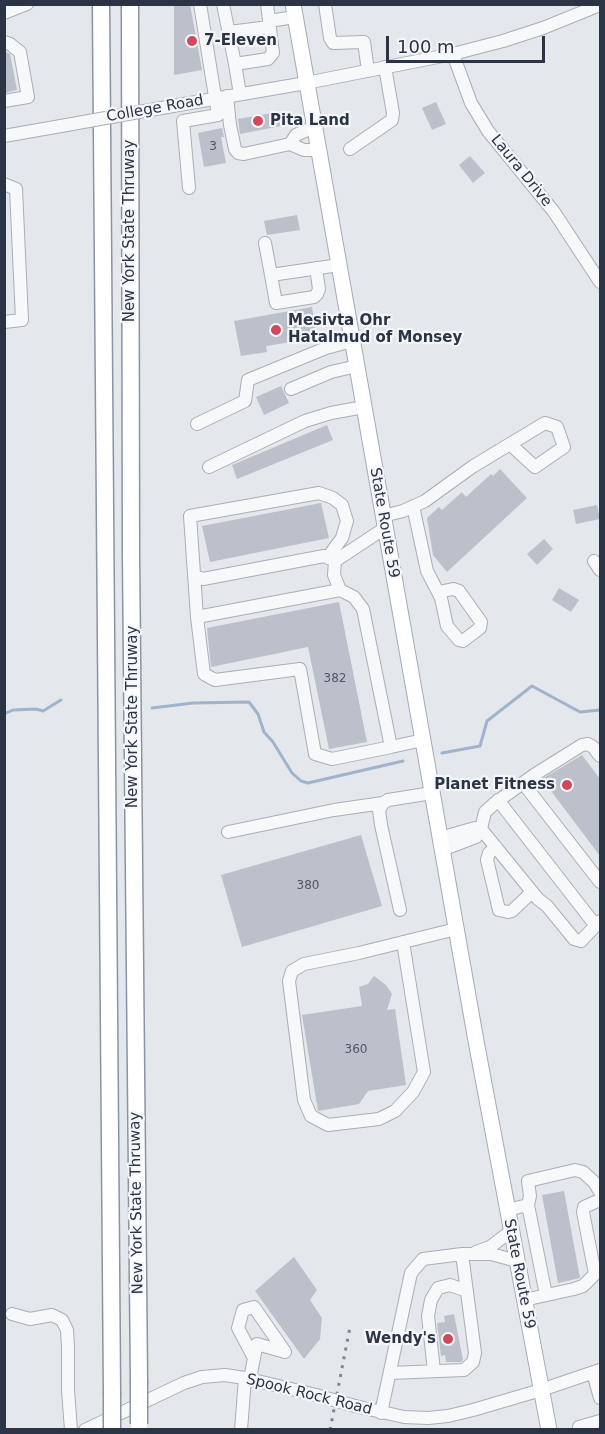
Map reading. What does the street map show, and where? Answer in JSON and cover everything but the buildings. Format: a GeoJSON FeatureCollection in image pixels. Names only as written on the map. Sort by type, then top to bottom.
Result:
{"type":"FeatureCollection","features":[{"type":"Feature","properties":{"kind":"highway","name":"New York State Thruway"},"geometry":{"type":"LineString","coordinates":[[101,4],[112,1430]]}},
{"type":"Feature","properties":{"kind":"highway","name":"New York State Thruway"},"geometry":{"type":"LineString","coordinates":[[130,4],[139,1427]]}},
{"type":"Feature","properties":{"kind":"main road","name":"State Route 59"},"geometry":{"type":"LineString","coordinates":[[294,11],[476,1041],[549,1430]]}},
{"type":"Feature","properties":{"kind":"street"},"geometry":{"type":"LineString","coordinates":[[4,13],[27,4]]}},
{"type":"Feature","properties":{"kind":"street"},"geometry":{"type":"LineString","coordinates":[[200,4],[221,97],[238,153],[244,154],[290,144],[304,150],[318,150]]}},
{"type":"Feature","properties":{"kind":"street"},"geometry":{"type":"LineString","coordinates":[[236,64],[271,57],[273,53],[267,4]]}},
{"type":"Feature","properties":{"kind":"street"},"geometry":{"type":"LineString","coordinates":[[325,4],[330,38],[333,43],[364,42],[368,71]]}},
{"type":"Feature","properties":{"kind":"street","name":"College Road"},"geometry":{"type":"LineString","coordinates":[[4,136],[306,83],[453,54],[533,31],[600,5]]}},
{"type":"Feature","properties":{"kind":"street"},"geometry":{"type":"LineString","coordinates":[[240,94],[228,16],[269,24],[294,11]]}},
{"type":"Feature","properties":{"kind":"street"},"geometry":{"type":"LineString","coordinates":[[4,42],[20,52],[28,97],[4,101]]}},
{"type":"Feature","properties":{"kind":"street","name":"Laura Drive"},"geometry":{"type":"LineString","coordinates":[[453,54],[471,103],[488,131],[554,212],[600,282]]}},
{"type":"Feature","properties":{"kind":"street"},"geometry":{"type":"LineString","coordinates":[[350,149],[392,120],[393,113],[385,67]]}},
{"type":"Feature","properties":{"kind":"street"},"geometry":{"type":"LineString","coordinates":[[189,188],[183,121],[218,115],[221,97]]}},
{"type":"Feature","properties":{"kind":"street"},"geometry":{"type":"LineString","coordinates":[[290,144],[296,135],[314,127]]}},
{"type":"Feature","properties":{"kind":"street"},"geometry":{"type":"LineString","coordinates":[[4,184],[16,189],[22,320],[4,322]]}},
{"type":"Feature","properties":{"kind":"street"},"geometry":{"type":"LineString","coordinates":[[265,243],[276,303],[314,297],[319,289],[316,268]]}},
{"type":"Feature","properties":{"kind":"street"},"geometry":{"type":"LineString","coordinates":[[271,275],[339,265]]}},
{"type":"Feature","properties":{"kind":"street"},"geometry":{"type":"LineString","coordinates":[[197,424],[245,401],[248,380],[326,348],[352,341]]}},
{"type":"Feature","properties":{"kind":"street"},"geometry":{"type":"LineString","coordinates":[[291,389],[331,372],[357,366]]}},
{"type":"Feature","properties":{"kind":"street"},"geometry":{"type":"LineString","coordinates":[[209,467],[305,421],[364,407]]}},
{"type":"Feature","properties":{"kind":"street"},"geometry":{"type":"LineString","coordinates":[[335,561],[384,522],[425,501],[472,467],[510,444]]}},
{"type":"Feature","properties":{"kind":"street"},"geometry":{"type":"LineString","coordinates":[[340,590],[334,575],[335,561],[331,553],[342,538],[346,521],[342,505],[333,498],[319,493],[190,516],[197,617],[204,674],[215,680],[300,669],[315,754],[332,759],[423,740]]}},
{"type":"Feature","properties":{"kind":"street"},"geometry":{"type":"LineString","coordinates":[[413,506],[427,571],[439,592]]}},
{"type":"Feature","properties":{"kind":"street"},"geometry":{"type":"LineString","coordinates":[[195,576],[203,579],[324,556],[335,561]]}},
{"type":"Feature","properties":{"kind":"street"},"geometry":{"type":"LineString","coordinates":[[197,617],[340,590],[354,597],[363,609],[391,747]]}},
{"type":"Feature","properties":{"kind":"street"},"geometry":{"type":"LineString","coordinates":[[481,829],[485,812],[498,800],[582,745],[588,744],[593,747],[600,756]]}},
{"type":"Feature","properties":{"kind":"street"},"geometry":{"type":"LineString","coordinates":[[523,783],[600,882]]}},
{"type":"Feature","properties":{"kind":"street"},"geometry":{"type":"LineString","coordinates":[[228,832],[334,810],[383,804],[399,797],[432,793]]}},
{"type":"Feature","properties":{"kind":"street"},"geometry":{"type":"LineString","coordinates":[[441,844],[474,828],[481,829],[532,892],[547,906],[574,939],[581,941],[598,923],[498,800]]}},
{"type":"Feature","properties":{"kind":"street"},"geometry":{"type":"LineString","coordinates":[[383,804],[379,810],[381,825],[400,910]]}},
{"type":"Feature","properties":{"kind":"street"},"geometry":{"type":"LineString","coordinates":[[496,848],[489,854],[488,860],[499,910],[508,912],[512,910],[532,892]]}},
{"type":"Feature","properties":{"kind":"street"},"geometry":{"type":"LineString","coordinates":[[402,942],[424,1072],[414,1092],[395,1111],[379,1119],[328,1125],[311,1116],[304,1100],[289,981],[292,971],[304,964],[456,929]]}},
{"type":"Feature","properties":{"kind":"street"},"geometry":{"type":"LineString","coordinates":[[546,1295],[528,1205],[530,1196],[528,1181],[575,1170],[582,1172],[594,1182],[600,1192]]}},
{"type":"Feature","properties":{"kind":"street"},"geometry":{"type":"LineString","coordinates":[[524,1300],[583,1286],[595,1274],[583,1212],[584,1207],[600,1200]]}},
{"type":"Feature","properties":{"kind":"street"},"geometry":{"type":"LineString","coordinates":[[507,1209],[528,1205]]}},
{"type":"Feature","properties":{"kind":"street"},"geometry":{"type":"LineString","coordinates":[[467,1254],[490,1247],[511,1231]]}},
{"type":"Feature","properties":{"kind":"street"},"geometry":{"type":"LineString","coordinates":[[390,1373],[464,1370],[473,1362],[475,1353],[467,1291],[467,1254]]}},
{"type":"Feature","properties":{"kind":"street"},"geometry":{"type":"LineString","coordinates":[[381,1413],[411,1273],[423,1259],[491,1254],[517,1261]]}},
{"type":"Feature","properties":{"kind":"street"},"geometry":{"type":"LineString","coordinates":[[435,1371],[428,1316],[431,1300],[438,1288],[450,1285],[467,1291]]}},
{"type":"Feature","properties":{"kind":"street"},"geometry":{"type":"LineString","coordinates":[[241,1430],[248,1378],[254,1358],[257,1344],[285,1352],[255,1307],[243,1310],[238,1328],[254,1358]]}},
{"type":"Feature","properties":{"kind":"street"},"geometry":{"type":"LineString","coordinates":[[12,1314],[30,1319],[52,1314],[62,1320],[67,1330],[71,1430]]}},
{"type":"Feature","properties":{"kind":"street"},"geometry":{"type":"LineString","coordinates":[[597,1371],[600,1398]]}},
{"type":"Feature","properties":{"kind":"street","name":"Spook Rock Road"},"geometry":{"type":"LineString","coordinates":[[85,1430],[183,1383],[202,1377],[225,1375],[248,1378],[381,1413],[428,1418],[473,1410],[597,1371]]}},
{"type":"Feature","properties":{"kind":"street"},"geometry":{"type":"LineString","coordinates":[[579,1427],[600,1421]]}},
{"type":"Feature","properties":{"kind":"waterway"},"geometry":{"type":"LineString","coordinates":[[442,753],[480,746],[487,721],[532,686],[580,712],[600,710]]}},
{"type":"Feature","properties":{"kind":"waterway"},"geometry":{"type":"LineString","coordinates":[[4,714],[13,710],[43,711],[61,700]]}},
{"type":"Feature","properties":{"kind":"waterway"},"geometry":{"type":"LineString","coordinates":[[152,708],[193,703],[249,702],[258,714],[264,732],[292,773],[301,781],[308,783],[403,761]]}},
{"type":"Feature","properties":{"kind":"railway"},"geometry":{"type":"LineString","coordinates":[[330,1430],[350,1327]]}},
{"type":"Feature","properties":{"kind":"place","name":"7-Eleven"},"geometry":{"type":"Point","coordinates":[192,41]}},
{"type":"Feature","properties":{"kind":"place","name":"Pita Land"},"geometry":{"type":"Point","coordinates":[258,121]}},
{"type":"Feature","properties":{"kind":"place","name":"Mesivta Ohr Hatalmud of Monsey"},"geometry":{"type":"Point","coordinates":[276,330]}},
{"type":"Feature","properties":{"kind":"place","name":"Planet Fitness"},"geometry":{"type":"Point","coordinates":[567,785]}},
{"type":"Feature","properties":{"kind":"place","name":"Wendy's"},"geometry":{"type":"Point","coordinates":[448,1339]}}]}
